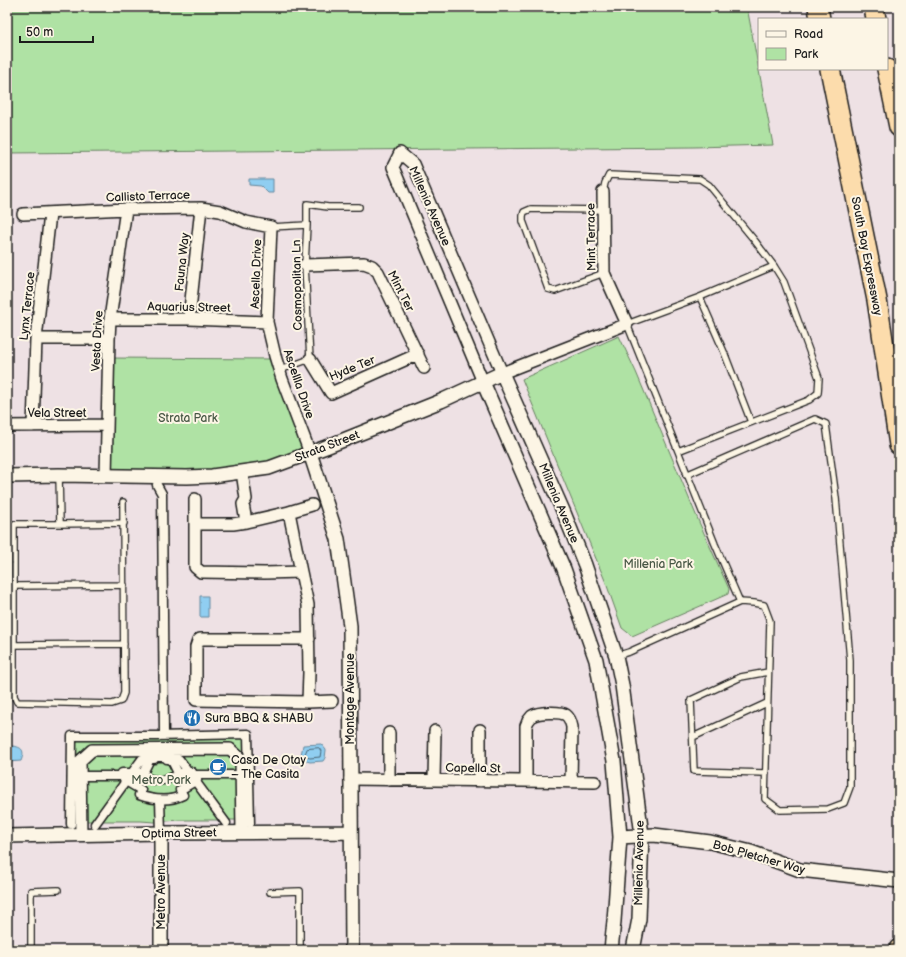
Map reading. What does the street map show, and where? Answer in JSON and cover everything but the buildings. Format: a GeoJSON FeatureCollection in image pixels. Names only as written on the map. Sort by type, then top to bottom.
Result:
{"type":"FeatureCollection","features":[{"type":"Feature","properties":{"kind":"highway"},"geometry":{"type":"LineString","coordinates":[[818,7],[820,18]]}},
{"type":"Feature","properties":{"kind":"highway"},"geometry":{"type":"LineString","coordinates":[[874,7],[876,18]]}},
{"type":"Feature","properties":{"kind":"highway","name":"South Bay Expressway"},"geometry":{"type":"LineString","coordinates":[[830,70],[877,300],[899,445]]}},
{"type":"Feature","properties":{"kind":"highway"},"geometry":{"type":"LineString","coordinates":[[887,70],[899,127]]}},
{"type":"Feature","properties":{"kind":"street","name":"Millenia Avenue"},"geometry":{"type":"LineString","coordinates":[[611,950],[620,837],[614,761],[596,663],[564,568],[393,167],[400,153],[413,164],[502,373],[564,513],[585,565],[616,656],[624,692],[642,835],[639,919],[633,950]]}},
{"type":"Feature","properties":{"kind":"street","name":"Mint Terrace"},"geometry":{"type":"LineString","coordinates":[[604,192],[604,273],[627,324]]}},
{"type":"Feature","properties":{"kind":"street","name":"Callisto Terrace"},"geometry":{"type":"LineString","coordinates":[[23,214],[50,214],[126,209],[201,208],[220,211],[246,222],[271,227]]}},
{"type":"Feature","properties":{"kind":"street","name":"Fauna Way"},"geometry":{"type":"LineString","coordinates":[[189,319],[201,208]]}},
{"type":"Feature","properties":{"kind":"street","name":"Vesta Drive"},"geometry":{"type":"LineString","coordinates":[[106,476],[110,319],[126,209]]}},
{"type":"Feature","properties":{"kind":"street","name":"Lynx Terrace"},"geometry":{"type":"LineString","coordinates":[[33,426],[36,339],[50,214]]}},
{"type":"Feature","properties":{"kind":"street","name":"Ascella Drive"},"geometry":{"type":"LineString","coordinates":[[268,322],[271,227]]}},
{"type":"Feature","properties":{"kind":"street","name":"Mint Ter"},"geometry":{"type":"LineString","coordinates":[[305,265],[364,263],[372,266],[378,272],[424,368]]}},
{"type":"Feature","properties":{"kind":"street","name":"Aquarius Street"},"geometry":{"type":"LineString","coordinates":[[110,319],[189,319],[268,322]]}},
{"type":"Feature","properties":{"kind":"street","name":"Ascellla Drive"},"geometry":{"type":"LineString","coordinates":[[268,322],[275,356],[310,453]]}},
{"type":"Feature","properties":{"kind":"street","name":"Strata Street"},"geometry":{"type":"LineString","coordinates":[[7,476],[59,475],[188,477],[212,476],[269,468],[310,453],[434,403],[502,373],[627,324]]}},
{"type":"Feature","properties":{"kind":"street"},"geometry":{"type":"LineString","coordinates":[[36,339],[109,339]]}},
{"type":"Feature","properties":{"kind":"street","name":"Hyde Ter"},"geometry":{"type":"LineString","coordinates":[[310,359],[331,393],[418,354]]}},
{"type":"Feature","properties":{"kind":"street","name":"Vela Street"},"geometry":{"type":"LineString","coordinates":[[7,426],[107,425]]}},
{"type":"Feature","properties":{"kind":"street","name":"Montage Avenue"},"geometry":{"type":"LineString","coordinates":[[310,453],[338,539],[350,626],[350,832],[352,950]]}},
{"type":"Feature","properties":{"kind":"street"},"geometry":{"type":"LineString","coordinates":[[239,472],[246,499],[243,504],[246,522]]}},
{"type":"Feature","properties":{"kind":"street"},"geometry":{"type":"LineString","coordinates":[[157,485],[162,494],[162,736],[160,755]]}},
{"type":"Feature","properties":{"kind":"street"},"geometry":{"type":"LineString","coordinates":[[195,499],[195,567],[201,572],[302,572]]}},
{"type":"Feature","properties":{"kind":"street"},"geometry":{"type":"LineString","coordinates":[[195,524],[233,524],[246,522],[312,505]]}},
{"type":"Feature","properties":{"kind":"street"},"geometry":{"type":"LineString","coordinates":[[289,512],[308,605],[308,702]]}},
{"type":"Feature","properties":{"kind":"street"},"geometry":{"type":"LineString","coordinates":[[309,639],[200,639],[196,647],[196,700],[332,701]]}},
{"type":"Feature","properties":{"kind":"street"},"geometry":{"type":"LineString","coordinates":[[596,663],[616,656]]}},
{"type":"Feature","properties":{"kind":"street"},"geometry":{"type":"LineString","coordinates":[[526,781],[527,724],[530,718],[535,714],[549,713],[563,714],[568,717],[571,723],[571,782]]}},
{"type":"Feature","properties":{"kind":"street"},"geometry":{"type":"LineString","coordinates":[[480,730],[480,781]]}},
{"type":"Feature","properties":{"kind":"street"},"geometry":{"type":"LineString","coordinates":[[434,780],[435,731]]}},
{"type":"Feature","properties":{"kind":"street"},"geometry":{"type":"LineString","coordinates":[[389,733],[389,780]]}},
{"type":"Feature","properties":{"kind":"street"},"geometry":{"type":"LineString","coordinates":[[81,835],[72,736],[248,734],[245,775],[246,828]]}},
{"type":"Feature","properties":{"kind":"street"},"geometry":{"type":"LineString","coordinates":[[71,824],[76,776],[80,761],[92,750],[160,755],[230,749],[241,759],[245,775]]}},
{"type":"Feature","properties":{"kind":"street"},"geometry":{"type":"LineString","coordinates":[[95,824],[128,776],[142,759],[150,760],[160,755],[171,759],[179,759],[226,823]]}},
{"type":"Feature","properties":{"kind":"street"},"geometry":{"type":"LineString","coordinates":[[76,776],[142,776],[152,780],[168,780],[177,775],[245,775]]}},
{"type":"Feature","properties":{"kind":"street"},"geometry":{"type":"LineString","coordinates":[[128,776],[141,790],[139,795],[150,799],[160,800],[171,799],[183,795],[180,790],[192,776]]}},
{"type":"Feature","properties":{"kind":"street","name":"Capella St"},"geometry":{"type":"LineString","coordinates":[[350,779],[595,782]]}},
{"type":"Feature","properties":{"kind":"street"},"geometry":{"type":"LineString","coordinates":[[160,800],[161,833]]}},
{"type":"Feature","properties":{"kind":"street","name":"Optima Street"},"geometry":{"type":"LineString","coordinates":[[7,836],[161,833],[246,828],[350,832]]}},
{"type":"Feature","properties":{"kind":"street","name":"Metro Avenue"},"geometry":{"type":"LineString","coordinates":[[161,833],[161,950]]}},
{"type":"Feature","properties":{"kind":"street","name":"Bob Pletcher Way"},"geometry":{"type":"LineString","coordinates":[[620,837],[642,835],[710,842],[751,852],[800,870],[899,881]]}},
{"type":"Feature","properties":{"kind":"lane"},"geometry":{"type":"LineString","coordinates":[[604,192],[605,183],[609,175],[700,179],[708,185],[755,241],[784,282],[818,378],[818,393],[809,400],[678,451]]}},
{"type":"Feature","properties":{"kind":"lane","name":"Cosmopolitan Ln"},"geometry":{"type":"LineString","coordinates":[[310,359],[305,265],[307,204],[328,207],[359,207]]}},
{"type":"Feature","properties":{"kind":"lane"},"geometry":{"type":"LineString","coordinates":[[604,210],[531,209],[524,212],[523,216],[529,238],[548,289],[555,291],[604,273]]}},
{"type":"Feature","properties":{"kind":"lane","name":"Cosmopolitan Ln"},"geometry":{"type":"LineString","coordinates":[[271,227],[306,225]]}},
{"type":"Feature","properties":{"kind":"lane"},"geometry":{"type":"LineString","coordinates":[[740,602],[714,544],[627,324],[700,298],[774,266]]}},
{"type":"Feature","properties":{"kind":"lane"},"geometry":{"type":"LineString","coordinates":[[700,298],[724,352],[751,422]]}},
{"type":"Feature","properties":{"kind":"lane"},"geometry":{"type":"LineString","coordinates":[[280,370],[310,359]]}},
{"type":"Feature","properties":{"kind":"lane"},"geometry":{"type":"LineString","coordinates":[[616,656],[629,652],[740,602],[764,605],[770,621],[765,799],[780,810],[828,810],[844,803],[850,787],[850,660],[836,498],[826,424],[815,419],[686,474]]}},
{"type":"Feature","properties":{"kind":"lane"},"geometry":{"type":"LineString","coordinates":[[59,475],[60,524]]}},
{"type":"Feature","properties":{"kind":"lane"},"geometry":{"type":"LineString","coordinates":[[123,502],[124,523],[124,693],[121,701],[112,704],[17,702],[14,696],[14,524],[124,523]]}},
{"type":"Feature","properties":{"kind":"lane"},"geometry":{"type":"LineString","coordinates":[[14,586],[124,585]]}},
{"type":"Feature","properties":{"kind":"lane"},"geometry":{"type":"LineString","coordinates":[[14,645],[124,644]]}},
{"type":"Feature","properties":{"kind":"lane"},"geometry":{"type":"LineString","coordinates":[[766,773],[694,771],[691,700],[741,677],[768,672]]}},
{"type":"Feature","properties":{"kind":"lane"},"geometry":{"type":"LineString","coordinates":[[693,737],[767,703]]}},
{"type":"Feature","properties":{"kind":"lane"},"geometry":{"type":"LineString","coordinates":[[31,950],[31,891],[58,890]]}},
{"type":"Feature","properties":{"kind":"lane"},"geometry":{"type":"LineString","coordinates":[[270,892],[300,891],[300,950]]}},
{"type":"Feature","properties":{"kind":"green space"},"geometry":{"type":"Polygon","coordinates":[[[7,7],[747,7],[773,145],[694,147],[7,153],[7,7]]]}},
{"type":"Feature","properties":{"kind":"green space","name":"Millenia Park"},"geometry":{"type":"Polygon","coordinates":[[[619,336],[636,372],[729,589],[728,594],[632,636],[622,628],[606,583],[522,379],[619,336]]]}},
{"type":"Feature","properties":{"kind":"green space","name":"Strata Park"},"geometry":{"type":"Polygon","coordinates":[[[108,358],[276,359],[310,453],[269,468],[106,476],[108,358]]]}},
{"type":"Feature","properties":{"kind":"green space","name":"Metro Park"},"geometry":{"type":"Polygon","coordinates":[[[243,737],[247,741],[248,820],[179,820],[154,822],[74,821],[74,743],[78,738],[243,737]]]}},
{"type":"Feature","properties":{"kind":"water"},"geometry":{"type":"Polygon","coordinates":[[[249,179],[273,179],[273,193],[268,193],[261,186],[249,185],[249,179]]]}},
{"type":"Feature","properties":{"kind":"water"},"geometry":{"type":"Polygon","coordinates":[[[200,596],[208,596],[208,617],[200,617],[200,596]]]}},
{"type":"Feature","properties":{"kind":"water"},"geometry":{"type":"Polygon","coordinates":[[[321,744],[326,750],[323,761],[310,762],[303,760],[301,755],[303,745],[321,744]]]}},
{"type":"Feature","properties":{"kind":"water"},"geometry":{"type":"Polygon","coordinates":[[[7,747],[19,747],[22,750],[23,755],[21,761],[7,762],[7,747]]]}},
{"type":"Feature","properties":{"kind":"place","name":"Sura BBQ & SHABU"},"geometry":{"type":"Point","coordinates":[192,718]}},
{"type":"Feature","properties":{"kind":"place","name":"Casa De Otay – The Casita"},"geometry":{"type":"Point","coordinates":[218,767]}}]}
